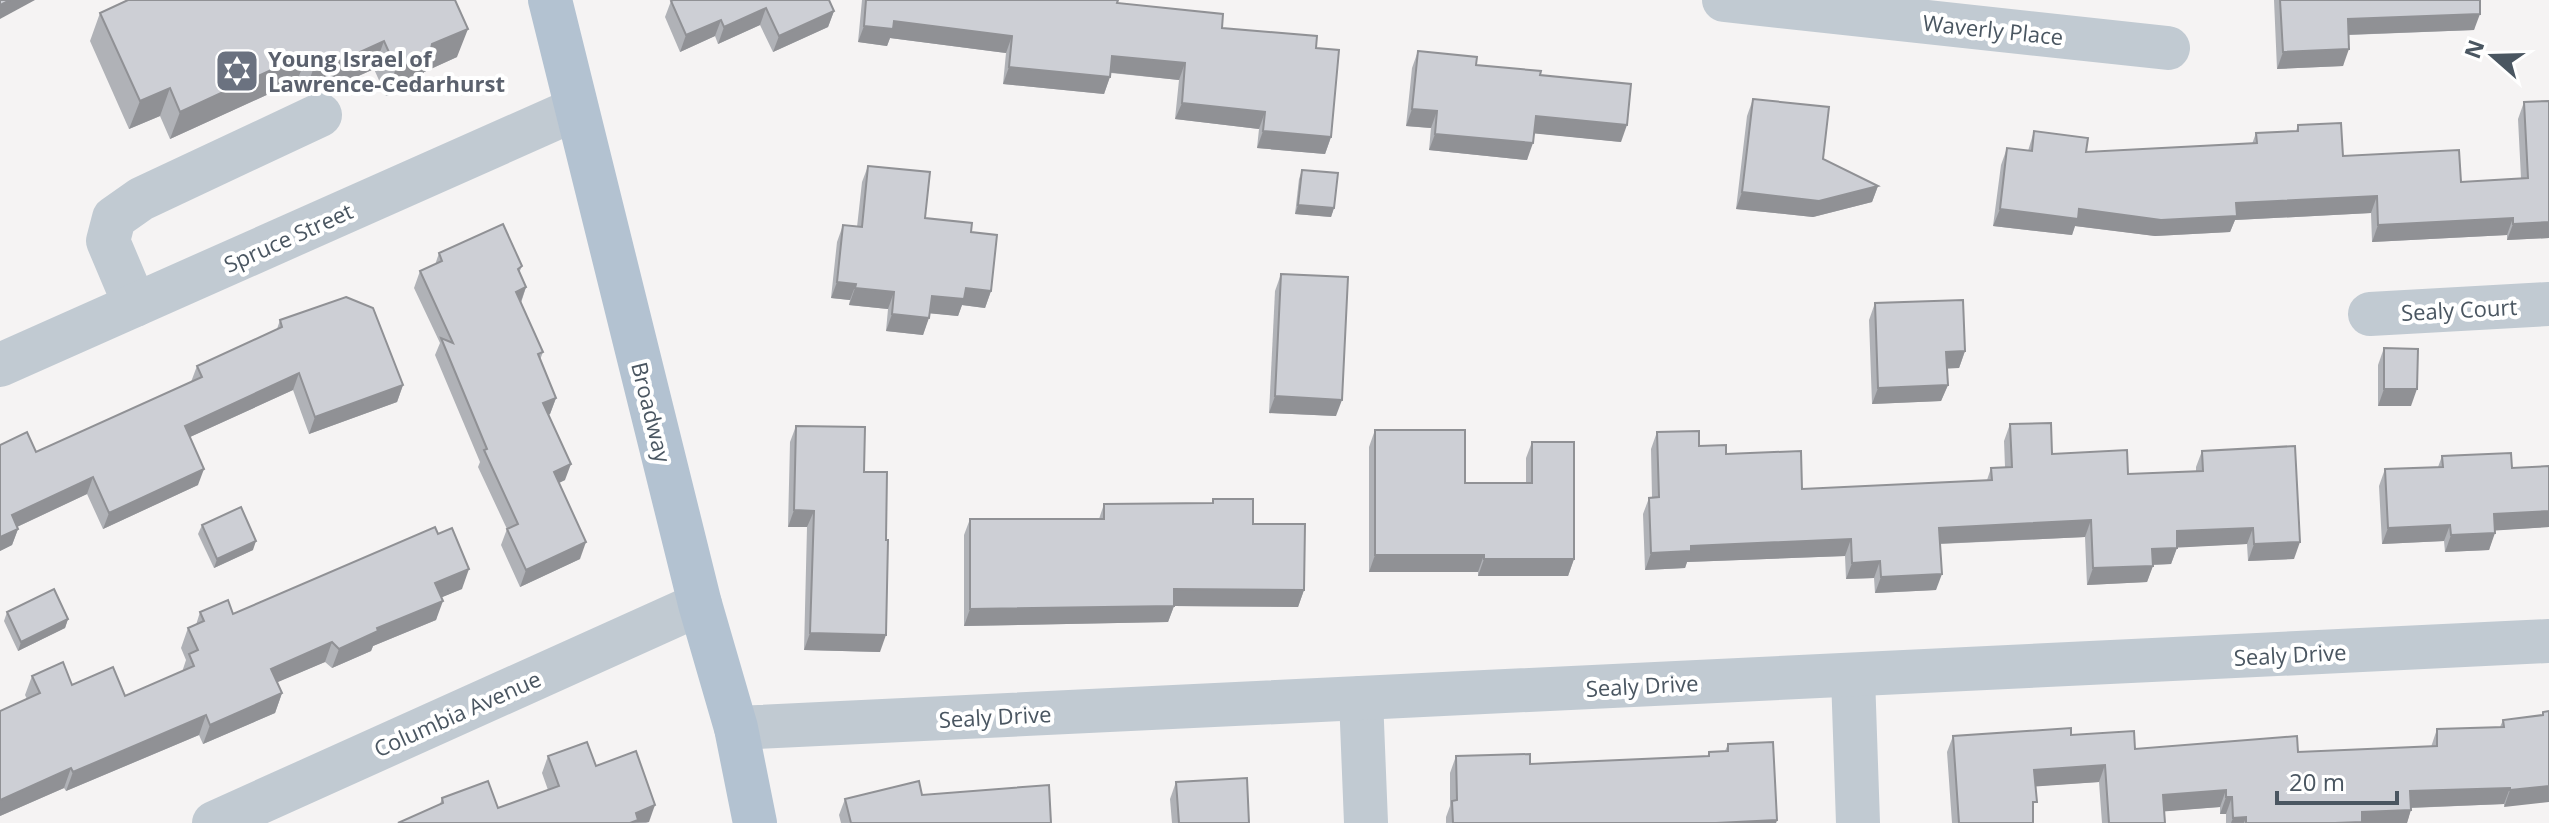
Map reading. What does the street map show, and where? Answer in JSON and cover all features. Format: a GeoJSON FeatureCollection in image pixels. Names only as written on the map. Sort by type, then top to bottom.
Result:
{"type":"FeatureCollection","features":[{"type":"Feature","properties":{"kind":"main road","name":"Broadway"},"geometry":{"type":"LineString","coordinates":[[550,0],[700,604],[736,728],[755,823]]}},
{"type":"Feature","properties":{"kind":"street","name":"Waverly Place"},"geometry":{"type":"LineString","coordinates":[[1724,0],[2168,48]]}},
{"type":"Feature","properties":{"kind":"street","name":"Spruce Street"},"geometry":{"type":"LineString","coordinates":[[0,365],[576,109]]}},
{"type":"Feature","properties":{"kind":"street"},"geometry":{"type":"LineString","coordinates":[[135,305],[108,241],[114,218],[141,199],[320,115]]}},
{"type":"Feature","properties":{"kind":"street","name":"Sealy Court"},"geometry":{"type":"LineString","coordinates":[[2370,314],[2549,304]]}},
{"type":"Feature","properties":{"kind":"street","name":"Columbia Avenue"},"geometry":{"type":"LineString","coordinates":[[214,823],[700,604]]}},
{"type":"Feature","properties":{"kind":"street","name":"Sealy Drive"},"geometry":{"type":"LineString","coordinates":[[736,728],[2549,641]]}},
{"type":"Feature","properties":{"kind":"street"},"geometry":{"type":"LineString","coordinates":[[1853,676],[1858,823]]}},
{"type":"Feature","properties":{"kind":"street"},"geometry":{"type":"LineString","coordinates":[[1361,698],[1366,823]]}},
{"type":"Feature","properties":{"kind":"building","name":"Young Israel of Lawrence-Cedarhurst"},"geometry":{"type":"Polygon","coordinates":[[[128,0],[455,0],[468,29],[432,44],[429,58],[396,68],[384,41],[336,63],[314,67],[308,53],[180,112],[170,88],[140,101],[100,13],[128,0]]]}},
{"type":"Feature","properties":{"kind":"building"},"geometry":{"type":"Polygon","coordinates":[[[673,0],[829,0],[834,11],[779,36],[766,8],[724,27],[721,20],[686,35],[673,0]]]}},
{"type":"Feature","properties":{"kind":"building"},"geometry":{"type":"Polygon","coordinates":[[[866,0],[1118,0],[1117,3],[1223,14],[1222,28],[1317,36],[1316,48],[1339,50],[1331,137],[1263,131],[1265,112],[1182,103],[1185,63],[1112,56],[1110,77],[1009,67],[1012,36],[894,21],[893,29],[864,26],[866,0]]]}},
{"type":"Feature","properties":{"kind":"building"},"geometry":{"type":"Polygon","coordinates":[[[2280,0],[2480,0],[2480,14],[2348,19],[2349,49],[2283,52],[2280,0]]]}},
{"type":"Feature","properties":{"kind":"building"},"geometry":{"type":"Polygon","coordinates":[[[1418,51],[1477,57],[1476,65],[1541,71],[1540,75],[1631,84],[1627,125],[1536,116],[1533,143],[1435,134],[1437,111],[1412,109],[1418,51]]]}},
{"type":"Feature","properties":{"kind":"building"},"geometry":{"type":"Polygon","coordinates":[[[1753,99],[1829,107],[1823,159],[1878,186],[1819,201],[1742,192],[1753,99]]]}},
{"type":"Feature","properties":{"kind":"building"},"geometry":{"type":"Polygon","coordinates":[[[2549,101],[2549,222],[2513,224],[2513,218],[2378,225],[2377,196],[2236,203],[2237,216],[2161,220],[2079,209],[2078,219],[2000,209],[2007,148],[2032,151],[2034,131],[2088,138],[2086,152],[2257,143],[2256,133],[2298,131],[2298,125],[2341,123],[2343,156],[2459,150],[2461,182],[2528,178],[2524,102],[2549,101]]]}},
{"type":"Feature","properties":{"kind":"building"},"geometry":{"type":"Polygon","coordinates":[[[868,166],[930,172],[925,218],[972,223],[971,232],[997,235],[991,291],[966,288],[964,299],[932,296],[929,318],[892,314],[894,292],[855,288],[856,284],[837,282],[843,225],[862,227],[868,166]]]}},
{"type":"Feature","properties":{"kind":"building"},"geometry":{"type":"Polygon","coordinates":[[[1302,170],[1338,173],[1334,208],[1298,205],[1302,170]]]}},
{"type":"Feature","properties":{"kind":"building"},"geometry":{"type":"Polygon","coordinates":[[[503,224],[522,266],[518,269],[526,287],[516,292],[543,352],[538,354],[556,398],[543,403],[571,464],[554,472],[586,542],[526,570],[507,529],[518,524],[484,450],[487,449],[441,338],[453,343],[420,271],[442,261],[439,253],[503,224]]]}},
{"type":"Feature","properties":{"kind":"building"},"geometry":{"type":"Polygon","coordinates":[[[1281,274],[1348,277],[1342,400],[1275,396],[1281,274]]]}},
{"type":"Feature","properties":{"kind":"building"},"geometry":{"type":"Polygon","coordinates":[[[346,297],[373,308],[403,385],[315,417],[299,373],[185,426],[204,469],[109,513],[93,477],[12,515],[18,529],[0,537],[0,445],[27,432],[36,452],[202,377],[197,366],[282,327],[280,320],[346,297]]]}},
{"type":"Feature","properties":{"kind":"building"},"geometry":{"type":"Polygon","coordinates":[[[1963,300],[1965,351],[1946,352],[1948,385],[1878,388],[1875,303],[1963,300]]]}},
{"type":"Feature","properties":{"kind":"building"},"geometry":{"type":"Polygon","coordinates":[[[2384,348],[2418,349],[2417,389],[2384,389],[2384,348]]]}},
{"type":"Feature","properties":{"kind":"building"},"geometry":{"type":"Polygon","coordinates":[[[2051,423],[2052,454],[2127,450],[2128,474],[2203,471],[2202,451],[2295,446],[2300,542],[2254,544],[2253,528],[2177,531],[2177,548],[2152,549],[2153,566],[2093,568],[2091,520],[1939,528],[1942,574],[1881,577],[1880,561],[1852,563],[1851,539],[1691,546],[1691,551],[1651,553],[1649,498],[1659,497],[1657,432],[1699,431],[1699,446],[1726,445],[1726,454],[1801,451],[1802,489],[1992,480],[1991,468],[2012,467],[2010,424],[2051,423]]]}},
{"type":"Feature","properties":{"kind":"building"},"geometry":{"type":"Polygon","coordinates":[[[796,426],[865,427],[864,472],[887,472],[886,635],[810,633],[814,511],[794,510],[796,426]]]}},
{"type":"Feature","properties":{"kind":"building"},"geometry":{"type":"Polygon","coordinates":[[[1375,430],[1465,430],[1465,483],[1532,483],[1532,442],[1574,442],[1574,559],[1375,555],[1375,430]]]}},
{"type":"Feature","properties":{"kind":"building"},"geometry":{"type":"Polygon","coordinates":[[[2511,453],[2512,468],[2549,466],[2549,511],[2494,514],[2495,533],[2451,535],[2450,525],[2388,528],[2385,469],[2443,467],[2442,456],[2511,453]]]}},
{"type":"Feature","properties":{"kind":"building"},"geometry":{"type":"Polygon","coordinates":[[[1213,499],[1253,499],[1253,524],[1305,524],[1304,590],[1174,589],[1174,606],[970,609],[970,519],[1104,519],[1104,504],[1213,503],[1213,499]]]}},
{"type":"Feature","properties":{"kind":"building"},"geometry":{"type":"Polygon","coordinates":[[[241,507],[256,541],[217,559],[202,525],[241,507]]]}},
{"type":"Feature","properties":{"kind":"building"},"geometry":{"type":"Polygon","coordinates":[[[435,527],[438,534],[452,528],[469,569],[435,583],[443,601],[377,628],[378,631],[339,649],[332,642],[271,669],[282,693],[210,725],[206,715],[73,772],[71,768],[0,800],[0,711],[40,693],[32,676],[63,662],[72,685],[113,667],[125,696],[194,666],[189,654],[198,650],[188,628],[204,621],[200,612],[228,600],[233,614],[435,527]]]}},
{"type":"Feature","properties":{"kind":"building"},"geometry":{"type":"Polygon","coordinates":[[[54,589],[68,619],[21,642],[7,612],[54,589]]]}},
{"type":"Feature","properties":{"kind":"building"},"geometry":{"type":"Polygon","coordinates":[[[2549,711],[2549,786],[2510,790],[2410,791],[2411,810],[2362,812],[2362,822],[2246,823],[2246,817],[2233,818],[2232,797],[2226,797],[2226,790],[2163,795],[2165,823],[2109,823],[2105,765],[2034,770],[2037,802],[2033,802],[2033,823],[1959,823],[1953,736],[2071,728],[2071,735],[2134,731],[2135,749],[2297,736],[2298,752],[2437,746],[2437,729],[2504,727],[2503,720],[2543,715],[2543,712],[2549,711]]]}},
{"type":"Feature","properties":{"kind":"building"},"geometry":{"type":"Polygon","coordinates":[[[587,742],[596,766],[636,751],[655,805],[636,813],[638,820],[630,823],[398,823],[443,803],[442,798],[488,781],[498,808],[559,786],[548,756],[587,742]]]}},
{"type":"Feature","properties":{"kind":"building"},"geometry":{"type":"Polygon","coordinates":[[[1773,742],[1777,820],[1716,823],[1453,823],[1452,801],[1457,800],[1456,756],[1530,754],[1530,764],[1709,756],[1709,752],[1728,751],[1728,744],[1773,742]]]}},
{"type":"Feature","properties":{"kind":"building"},"geometry":{"type":"Polygon","coordinates":[[[1247,778],[1249,823],[1179,823],[1176,782],[1247,778]]]}},
{"type":"Feature","properties":{"kind":"building"},"geometry":{"type":"Polygon","coordinates":[[[919,781],[922,795],[1049,785],[1051,823],[851,823],[845,799],[919,781]]]}},
{"type":"Feature","properties":{"kind":"place","name":"Young Israel of Lawrence-Cedarhurst"},"geometry":{"type":"Point","coordinates":[237,71]}}]}
